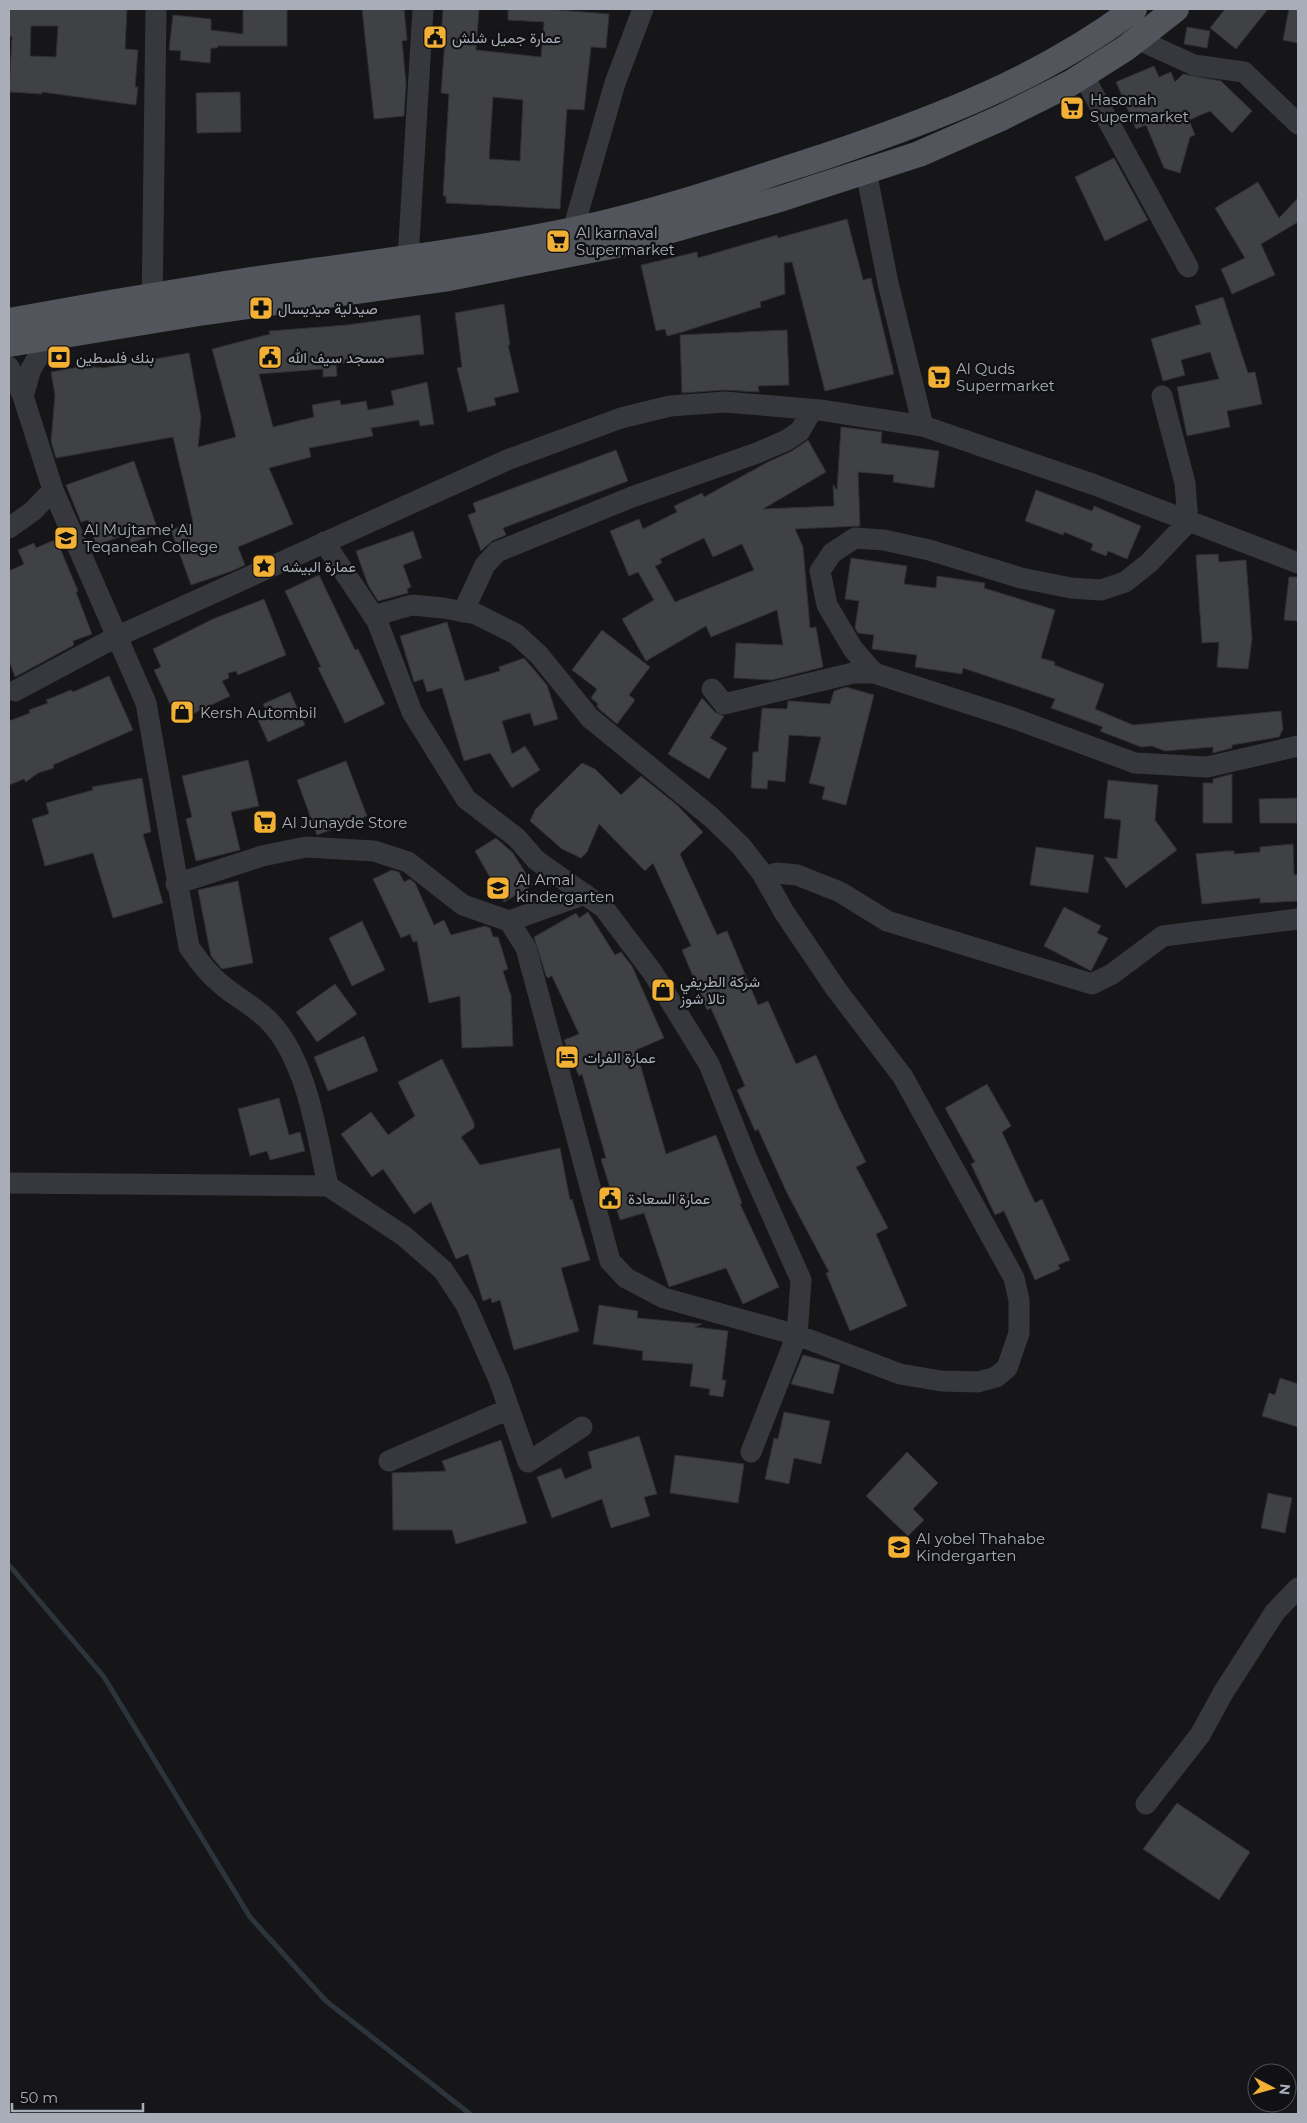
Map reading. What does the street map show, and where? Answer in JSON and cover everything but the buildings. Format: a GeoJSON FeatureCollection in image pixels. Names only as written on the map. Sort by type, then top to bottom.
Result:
{"type":"FeatureCollection","features":[{"type":"Feature","properties":{"kind":"main road"},"geometry":{"type":"LineString","coordinates":[[9,321],[449,278],[547,260],[636,240],[780,199],[919,154],[1001,118],[1083,75],[1137,39],[1176,9]]}},
{"type":"Feature","properties":{"kind":"main road"},"geometry":{"type":"LineString","coordinates":[[9,344],[49,338],[152,308],[408,259],[573,230],[751,180],[897,132],[983,98],[1049,66],[1130,10]]}},
{"type":"Feature","properties":{"kind":"street"},"geometry":{"type":"LineString","coordinates":[[152,308],[156,9]]}},
{"type":"Feature","properties":{"kind":"street"},"geometry":{"type":"LineString","coordinates":[[408,259],[423,9]]}},
{"type":"Feature","properties":{"kind":"street"},"geometry":{"type":"LineString","coordinates":[[573,230],[615,83],[643,9]]}},
{"type":"Feature","properties":{"kind":"street"},"geometry":{"type":"LineString","coordinates":[[1137,39],[1194,65],[1244,72],[1298,124]]}},
{"type":"Feature","properties":{"kind":"street"},"geometry":{"type":"LineString","coordinates":[[1083,75],[1188,267]]}},
{"type":"Feature","properties":{"kind":"street"},"geometry":{"type":"LineString","coordinates":[[866,171],[888,283],[923,426]]}},
{"type":"Feature","properties":{"kind":"street"},"geometry":{"type":"LineString","coordinates":[[24,396],[31,369],[49,338]]}},
{"type":"Feature","properties":{"kind":"street"},"geometry":{"type":"LineString","coordinates":[[9,367],[24,396],[53,490],[146,703],[176,884],[189,947],[204,968],[271,1023],[290,1052],[310,1102],[328,1186]]}},
{"type":"Feature","properties":{"kind":"street"},"geometry":{"type":"LineString","coordinates":[[874,673],[853,649],[827,605],[820,571],[832,553],[855,538],[884,540],[929,550],[1021,578],[1070,588],[1101,590],[1125,582],[1149,563],[1188,522],[1185,483],[1162,396]]}},
{"type":"Feature","properties":{"kind":"street"},"geometry":{"type":"LineString","coordinates":[[11,689],[116,637],[507,460],[621,418],[670,406],[725,402],[812,410],[923,426],[1095,486],[1298,563]]}},
{"type":"Feature","properties":{"kind":"street"},"geometry":{"type":"LineString","coordinates":[[464,612],[484,564],[497,552],[632,497],[757,453],[787,440],[800,431],[812,410]]}},
{"type":"Feature","properties":{"kind":"street"},"geometry":{"type":"LineString","coordinates":[[9,528],[53,490]]}},
{"type":"Feature","properties":{"kind":"street"},"geometry":{"type":"LineString","coordinates":[[324,542],[373,616],[412,712],[466,799],[517,838],[536,860],[604,908],[653,973],[710,1064],[748,1159],[802,1280],[797,1335],[751,1452]]}},
{"type":"Feature","properties":{"kind":"street"},"geometry":{"type":"LineString","coordinates":[[176,884],[262,856],[306,847],[374,851],[408,862],[463,905],[509,921],[526,948],[610,1261],[626,1278],[664,1298],[797,1335],[900,1374],[941,1381],[978,1382],[996,1377],[1007,1368],[1019,1333],[1019,1300],[1014,1278],[903,1077],[836,989],[784,912],[764,877],[741,846],[710,817],[590,718],[539,655],[516,634],[476,614],[412,605],[373,616]]}},
{"type":"Feature","properties":{"kind":"street"},"geometry":{"type":"LineString","coordinates":[[712,689],[724,704],[853,673],[874,673],[1016,719],[1135,763],[1207,766],[1298,746]]}},
{"type":"Feature","properties":{"kind":"street"},"geometry":{"type":"LineString","coordinates":[[764,877],[777,873],[797,875],[840,892],[887,921],[1092,984],[1112,974],[1163,936],[1298,919]]}},
{"type":"Feature","properties":{"kind":"street"},"geometry":{"type":"LineString","coordinates":[[509,921],[585,894]]}},
{"type":"Feature","properties":{"kind":"street"},"geometry":{"type":"LineString","coordinates":[[9,1183],[328,1186],[404,1236],[443,1270],[466,1305],[509,1409],[528,1462],[582,1427]]}},
{"type":"Feature","properties":{"kind":"street"},"geometry":{"type":"LineString","coordinates":[[389,1462],[509,1409]]}},
{"type":"Feature","properties":{"kind":"street"},"geometry":{"type":"LineString","coordinates":[[1146,1804],[1200,1735],[1223,1693],[1275,1612],[1298,1588]]}},
{"type":"Feature","properties":{"kind":"waterway"},"geometry":{"type":"LineString","coordinates":[[9,1565],[104,1677],[250,1917],[326,2001],[470,2114]]}},
{"type":"Feature","properties":{"kind":"place","name":"عمارة جميل شلش"},"geometry":{"type":"Point","coordinates":[435,37]}},
{"type":"Feature","properties":{"kind":"place","name":"Hasonah Supermarket"},"geometry":{"type":"Point","coordinates":[1072,108]}},
{"type":"Feature","properties":{"kind":"place","name":"Al karnaval Supermarket"},"geometry":{"type":"Point","coordinates":[558,241]}},
{"type":"Feature","properties":{"kind":"place","name":"صيدلية ميديسال"},"geometry":{"type":"Point","coordinates":[261,308]}},
{"type":"Feature","properties":{"kind":"place","name":"بنك فلسطين"},"geometry":{"type":"Point","coordinates":[59,357]}},
{"type":"Feature","properties":{"kind":"place","name":"مسجد سيف الله"},"geometry":{"type":"Point","coordinates":[270,357]}},
{"type":"Feature","properties":{"kind":"place","name":"Al Quds Supermarket"},"geometry":{"type":"Point","coordinates":[939,377]}},
{"type":"Feature","properties":{"kind":"place","name":"Al Mujtame' Al Teqaneah College"},"geometry":{"type":"Point","coordinates":[66,538]}},
{"type":"Feature","properties":{"kind":"place","name":"عمارة البيشه"},"geometry":{"type":"Point","coordinates":[264,566]}},
{"type":"Feature","properties":{"kind":"place","name":"Kersh Autombil"},"geometry":{"type":"Point","coordinates":[182,712]}},
{"type":"Feature","properties":{"kind":"place","name":"Al Junayde Store"},"geometry":{"type":"Point","coordinates":[265,822]}},
{"type":"Feature","properties":{"kind":"place","name":"Al Amal kindergarten"},"geometry":{"type":"Point","coordinates":[498,888]}},
{"type":"Feature","properties":{"kind":"place","name":"شركة الطريفي تالا شوز"},"geometry":{"type":"Point","coordinates":[663,990]}},
{"type":"Feature","properties":{"kind":"place","name":"عمارة الفرات"},"geometry":{"type":"Point","coordinates":[567,1057]}},
{"type":"Feature","properties":{"kind":"place","name":"عمارة السعادة"},"geometry":{"type":"Point","coordinates":[610,1198]}},
{"type":"Feature","properties":{"kind":"place","name":"Al yobel Thahabe Kindergarten"},"geometry":{"type":"Point","coordinates":[899,1547]}}]}
